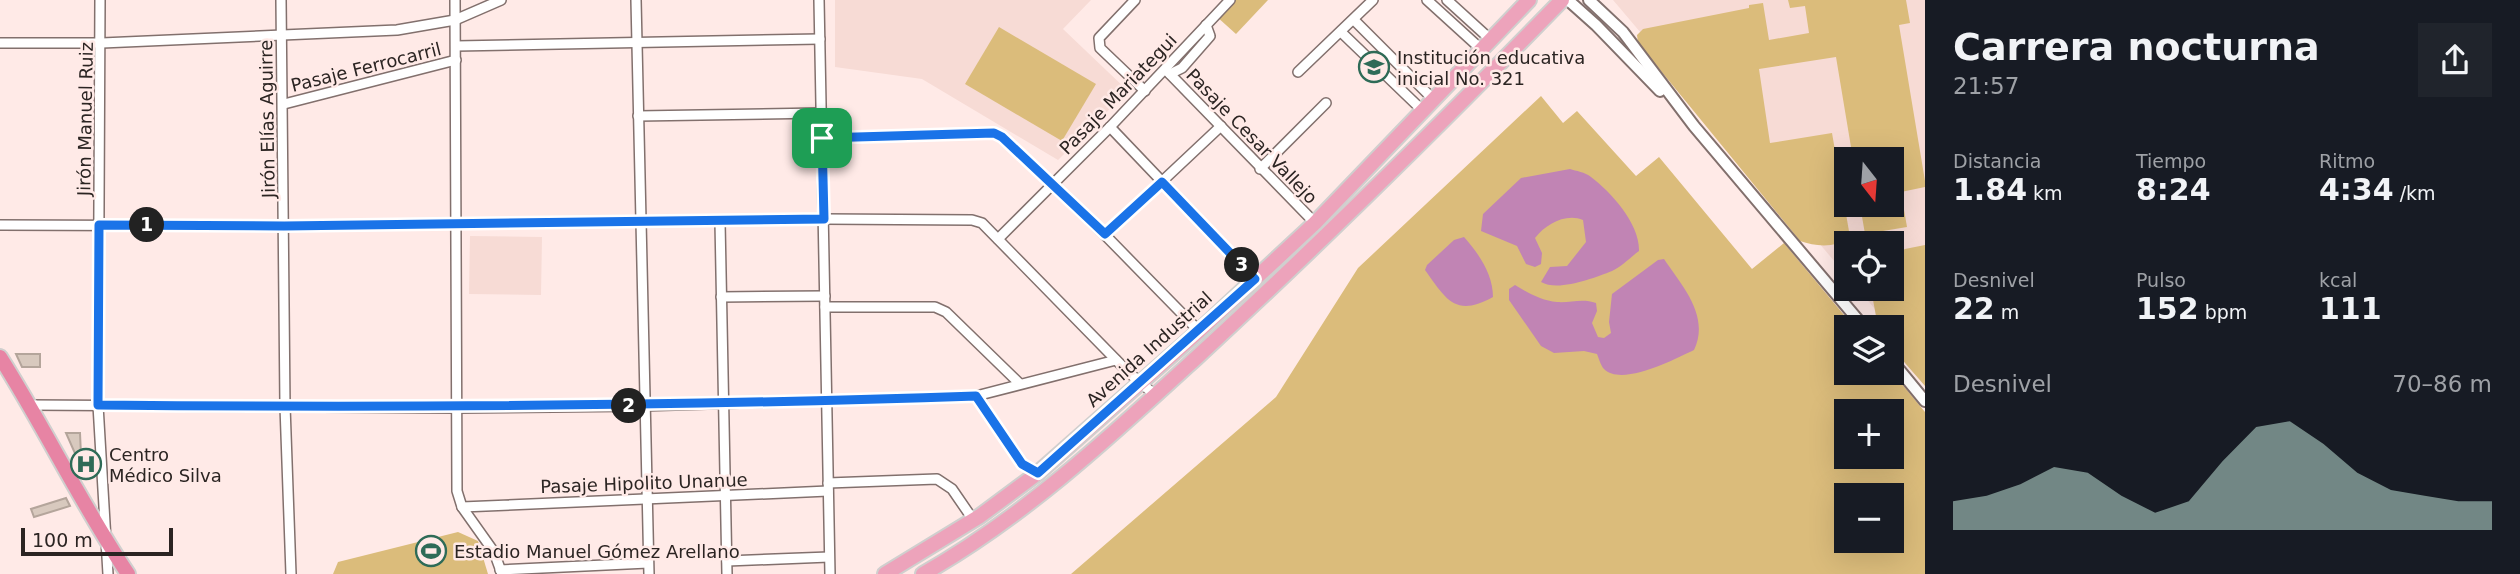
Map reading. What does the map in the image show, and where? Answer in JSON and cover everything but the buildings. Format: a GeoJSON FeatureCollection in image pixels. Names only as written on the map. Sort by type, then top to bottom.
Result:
{"type":"FeatureCollection","features":[{"type":"Feature","properties":{"kind":"highway"},"geometry":{"type":"LineString","coordinates":[[0,357],[106,541],[128,574]]}},
{"type":"Feature","properties":{"kind":"main road","name":"Avenida Industrial"},"geometry":{"type":"LineString","coordinates":[[886,574],[974,521],[1038,473],[1199,331],[1315,223],[1529,0]]}},
{"type":"Feature","properties":{"kind":"main road"},"geometry":{"type":"LineString","coordinates":[[923,574],[991,531],[1048,488],[1155,395],[1329,235],[1562,0]]}},
{"type":"Feature","properties":{"kind":"street","name":"Jirón Manuel Ruiz"},"geometry":{"type":"LineString","coordinates":[[100,0],[102,43],[98,405],[108,574]]}},
{"type":"Feature","properties":{"kind":"street","name":"Jirón Elías Aguirre"},"geometry":{"type":"LineString","coordinates":[[281,0],[285,407],[291,574]]}},
{"type":"Feature","properties":{"kind":"street"},"geometry":{"type":"LineString","coordinates":[[455,0],[457,491],[462,507],[484,534],[501,572],[648,563]]}},
{"type":"Feature","properties":{"kind":"street"},"geometry":{"type":"LineString","coordinates":[[0,43],[102,43],[397,30],[455,20],[501,0]]}},
{"type":"Feature","properties":{"kind":"street"},"geometry":{"type":"LineString","coordinates":[[636,0],[643,406],[649,574]]}},
{"type":"Feature","properties":{"kind":"street"},"geometry":{"type":"LineString","coordinates":[[819,0],[830,574]]}},
{"type":"Feature","properties":{"kind":"street"},"geometry":{"type":"LineString","coordinates":[[1135,0],[1099,38],[1100,48],[1145,91]]}},
{"type":"Feature","properties":{"kind":"street","name":"Pasaje Mariategui"},"geometry":{"type":"LineString","coordinates":[[998,239],[1145,91],[1168,72],[1230,0]]}},
{"type":"Feature","properties":{"kind":"street"},"geometry":{"type":"LineString","coordinates":[[1298,72],[1373,0]]}},
{"type":"Feature","properties":{"kind":"street"},"geometry":{"type":"LineString","coordinates":[[1427,0],[1486,45]]}},
{"type":"Feature","properties":{"kind":"street"},"geometry":{"type":"LineString","coordinates":[[1447,0],[1486,45]]}},
{"type":"Feature","properties":{"kind":"street"},"geometry":{"type":"LineString","coordinates":[[1568,0],[1596,25],[1693,126],[1854,315]]}},
{"type":"Feature","properties":{"kind":"street"},"geometry":{"type":"LineString","coordinates":[[1589,0],[1623,32],[1693,126]]}},
{"type":"Feature","properties":{"kind":"street"},"geometry":{"type":"LineString","coordinates":[[1354,20],[1428,104]]}},
{"type":"Feature","properties":{"kind":"street"},"geometry":{"type":"LineString","coordinates":[[1341,32],[1428,104]]}},
{"type":"Feature","properties":{"kind":"street"},"geometry":{"type":"LineString","coordinates":[[456,46],[820,39]]}},
{"type":"Feature","properties":{"kind":"street","name":"Pasaje Ferrocarril"},"geometry":{"type":"LineString","coordinates":[[284,104],[456,60]]}},
{"type":"Feature","properties":{"kind":"street","name":"Pasaje Cesar Vallejo"},"geometry":{"type":"LineString","coordinates":[[1168,72],[1315,223]]}},
{"type":"Feature","properties":{"kind":"street"},"geometry":{"type":"LineString","coordinates":[[1260,169],[1326,103]]}},
{"type":"Feature","properties":{"kind":"street"},"geometry":{"type":"LineString","coordinates":[[638,116],[821,113]]}},
{"type":"Feature","properties":{"kind":"street"},"geometry":{"type":"LineString","coordinates":[[1105,234],[1221,126]]}},
{"type":"Feature","properties":{"kind":"street"},"geometry":{"type":"LineString","coordinates":[[1110,127],[1255,279]]}},
{"type":"Feature","properties":{"kind":"street"},"geometry":{"type":"LineString","coordinates":[[822,138],[994,133],[1002,137],[1105,234],[1199,331]]}},
{"type":"Feature","properties":{"kind":"street"},"geometry":{"type":"LineString","coordinates":[[0,225],[284,226],[824,219],[972,220],[982,223],[1116,360],[1155,395]]}},
{"type":"Feature","properties":{"kind":"street"},"geometry":{"type":"LineString","coordinates":[[720,222],[727,574]]}},
{"type":"Feature","properties":{"kind":"street"},"geometry":{"type":"LineString","coordinates":[[722,297],[825,296]]}},
{"type":"Feature","properties":{"kind":"street"},"geometry":{"type":"LineString","coordinates":[[825,307],[935,307],[946,312],[1019,383]]}},
{"type":"Feature","properties":{"kind":"street"},"geometry":{"type":"LineString","coordinates":[[30,405],[458,408],[643,406],[976,396],[1116,360]]}},
{"type":"Feature","properties":{"kind":"street"},"geometry":{"type":"LineString","coordinates":[[1904,376],[1925,401]]}},
{"type":"Feature","properties":{"kind":"street"},"geometry":{"type":"LineString","coordinates":[[976,396],[1022,464],[1038,473]]}},
{"type":"Feature","properties":{"kind":"street","name":"Pasaje Hipolito Unanue"},"geometry":{"type":"LineString","coordinates":[[462,507],[727,495],[937,479],[952,489],[974,521]]}},
{"type":"Feature","properties":{"kind":"street"},"geometry":{"type":"LineString","coordinates":[[727,561],[830,557]]}},
{"type":"Feature","properties":{"kind":"shaded area"},"geometry":{"type":"Polygon","coordinates":[[[835,0],[1091,0],[1063,29],[1128,91],[1058,160],[922,79],[835,67],[835,0]]]}},
{"type":"Feature","properties":{"kind":"shaded area"},"geometry":{"type":"Polygon","coordinates":[[[1231,0],[1268,0],[1236,34],[1216,16],[1231,0]]]}},
{"type":"Feature","properties":{"kind":"shaded area"},"geometry":{"type":"Polygon","coordinates":[[[1613,0],[1925,0],[1925,368],[1904,343],[1904,315],[1880,315],[1868,301],[1904,301],[1904,231],[1834,231],[1834,261],[1613,0]]]}},
{"type":"Feature","properties":{"kind":"shaded area"},"geometry":{"type":"Polygon","coordinates":[[[1788,0],[1906,0],[1910,23],[1899,25],[1925,187],[1904,191],[1904,147],[1851,147],[1836,57],[1759,69],[1770,143],[1832,133],[1834,217],[1847,217],[1849,231],[1834,231],[1833,245],[1800,241],[1638,43],[1637,35],[1643,29],[1763,3],[1769,40],[1809,33],[1805,6],[1790,8],[1788,0]]]}},
{"type":"Feature","properties":{"kind":"shaded area"},"geometry":{"type":"Polygon","coordinates":[[[999,27],[1096,84],[1062,141],[965,84],[999,27]]]}},
{"type":"Feature","properties":{"kind":"shaded area"},"geometry":{"type":"Polygon","coordinates":[[[1541,96],[1563,123],[1577,111],[1636,176],[1659,157],[1752,269],[1784,243],[1844,315],[1834,315],[1834,385],[1903,385],[1925,412],[1925,574],[1071,574],[1276,397],[1358,268],[1541,96]]]}},
{"type":"Feature","properties":{"kind":"shaded area"},"geometry":{"type":"Polygon","coordinates":[[[1570,169],[1589,175],[1615,200],[1635,230],[1639,251],[1619,267],[1604,274],[1566,285],[1548,285],[1541,282],[1550,267],[1567,266],[1586,242],[1583,220],[1563,219],[1540,233],[1535,238],[1542,253],[1541,264],[1535,267],[1526,264],[1517,246],[1481,231],[1483,214],[1521,178],[1570,169]]]}},
{"type":"Feature","properties":{"kind":"shaded area"},"geometry":{"type":"Polygon","coordinates":[[[1904,210],[1907,227],[1864,231],[1862,217],[1904,217],[1904,210]]]}},
{"type":"Feature","properties":{"kind":"shaded area"},"geometry":{"type":"Polygon","coordinates":[[[470,236],[542,237],[541,295],[469,294],[470,236]]]}},
{"type":"Feature","properties":{"kind":"shaded area"},"geometry":{"type":"Polygon","coordinates":[[[1464,237],[1484,265],[1491,280],[1493,297],[1469,306],[1460,305],[1446,297],[1425,270],[1454,240],[1464,237]]]}},
{"type":"Feature","properties":{"kind":"shaded area"},"geometry":{"type":"Polygon","coordinates":[[[1925,245],[1925,386],[1904,362],[1904,315],[1876,315],[1873,301],[1904,301],[1905,249],[1925,245]]]}},
{"type":"Feature","properties":{"kind":"shaded area"},"geometry":{"type":"Polygon","coordinates":[[[1664,259],[1692,302],[1699,325],[1698,337],[1694,350],[1649,370],[1623,375],[1612,374],[1603,368],[1597,354],[1584,351],[1554,353],[1541,346],[1509,300],[1509,289],[1515,285],[1551,301],[1596,303],[1597,311],[1592,323],[1598,337],[1604,338],[1611,333],[1609,322],[1612,294],[1658,260],[1664,259]]]}},
{"type":"Feature","properties":{"kind":"shaded area","name":"Estadio Manuel Gómez Arellano"},"geometry":{"type":"Polygon","coordinates":[[[458,532],[478,541],[488,574],[333,574],[338,562],[458,532]]]}},
{"type":"Feature","properties":{"kind":"place","name":"Institución educativa inicial No. 321"},"geometry":{"type":"Point","coordinates":[1374,67]}},
{"type":"Feature","properties":{"kind":"place","name":"Centro Médico Silva"},"geometry":{"type":"Point","coordinates":[86,464]}},
{"type":"Feature","properties":{"kind":"place","name":"Estadio Manuel Gómez Arellano"},"geometry":{"type":"Point","coordinates":[431,551]}},
{"type":"Feature","properties":{"kind":"route"},"geometry":{"type":"LineString","coordinates":[[994,133],[1002,137],[1105,234],[1162,182],[1255,279],[1038,473],[1022,464],[976,396],[643,406],[458,408],[98,405],[99,225],[284,226],[824,219],[822,138],[994,133]]}}]}
